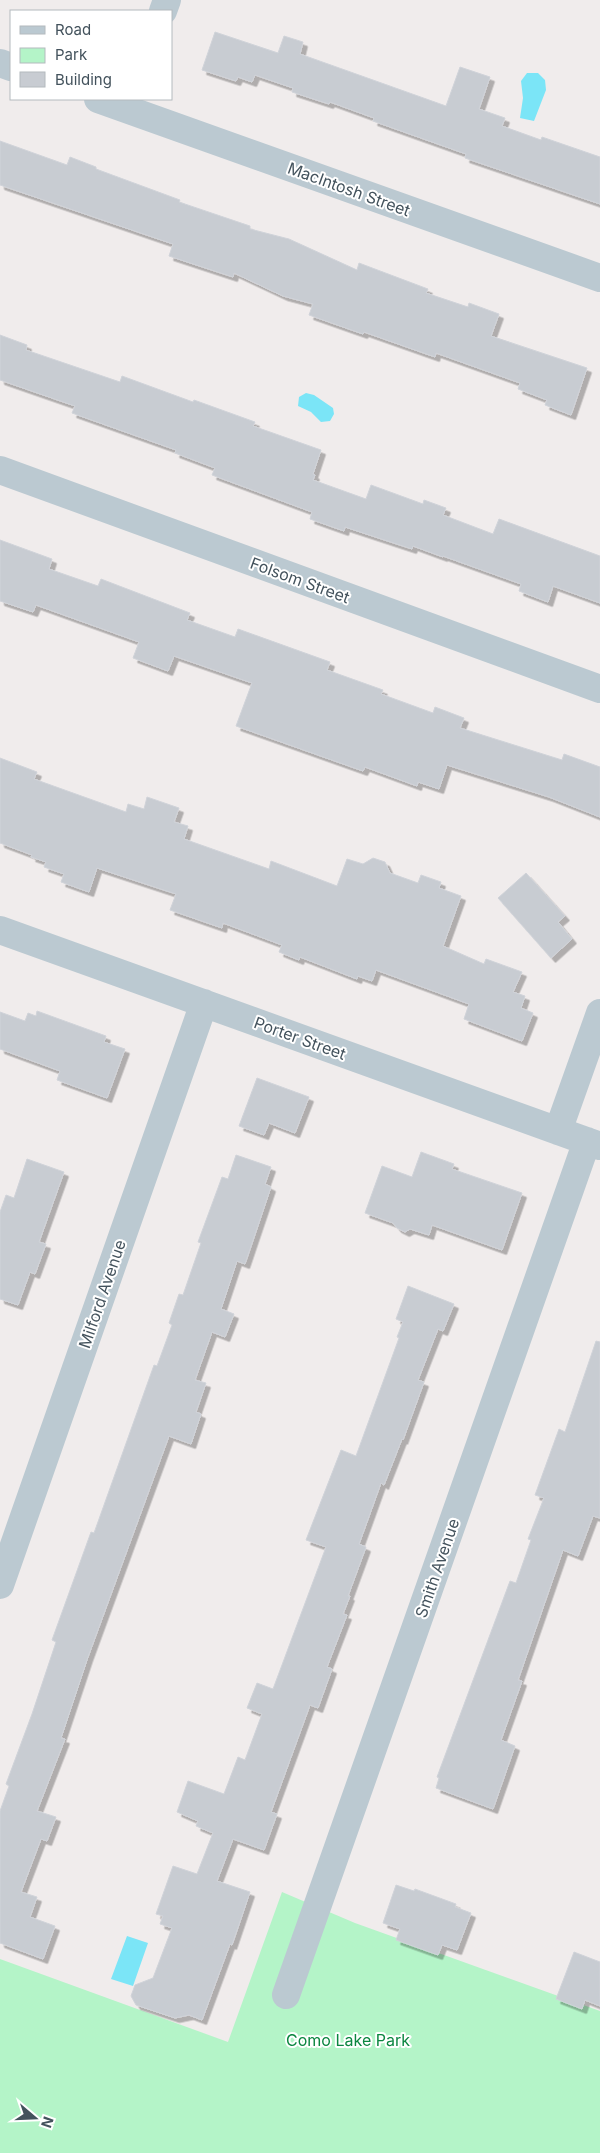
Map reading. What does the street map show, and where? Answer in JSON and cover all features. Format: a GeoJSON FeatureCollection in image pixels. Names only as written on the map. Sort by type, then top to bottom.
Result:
{"type":"FeatureCollection","features":[{"type":"Feature","properties":{"kind":"street","name":"MacIntosh Street"},"geometry":{"type":"LineString","coordinates":[[104,100],[130,104],[600,278]]}},
{"type":"Feature","properties":{"kind":"street","name":"Folsom Street"},"geometry":{"type":"LineString","coordinates":[[0,470],[600,689]]}},
{"type":"Feature","properties":{"kind":"street","name":"Porter Street"},"geometry":{"type":"LineString","coordinates":[[0,930],[593,1144]]}},
{"type":"Feature","properties":{"kind":"street","name":"Milford Avenue"},"geometry":{"type":"LineString","coordinates":[[0,1585],[204,1003]]}},
{"type":"Feature","properties":{"kind":"street"},"geometry":{"type":"LineString","coordinates":[[558,1131],[600,1013]]}},
{"type":"Feature","properties":{"kind":"street","name":"Smith Avenue"},"geometry":{"type":"LineString","coordinates":[[286,1995],[593,1144]]}},
{"type":"Feature","properties":{"kind":"green space","name":"Como Lake Park"},"geometry":{"type":"Polygon","coordinates":[[[282,1892],[355,1923],[600,2011],[600,2153],[0,2153],[0,1959],[228,2042],[282,1892]]]}},
{"type":"Feature","properties":{"kind":"water"},"geometry":{"type":"Polygon","coordinates":[[[527,73],[538,73],[545,80],[546,90],[534,121],[520,118],[523,98],[521,81],[527,73]]]}},
{"type":"Feature","properties":{"kind":"water"},"geometry":{"type":"Polygon","coordinates":[[[306,393],[314,395],[333,408],[334,414],[330,421],[321,422],[311,412],[298,406],[299,397],[306,393]]]}},
{"type":"Feature","properties":{"kind":"water"},"geometry":{"type":"Polygon","coordinates":[[[127,1936],[148,1943],[133,1986],[111,1979],[127,1936]]]}},
{"type":"Feature","properties":{"kind":"building"},"geometry":{"type":"Polygon","coordinates":[[[215,32],[278,53],[284,36],[303,42],[300,54],[446,106],[460,67],[490,77],[479,109],[505,118],[502,126],[541,140],[542,137],[600,157],[600,204],[465,158],[466,154],[373,121],[374,118],[330,102],[329,104],[292,92],[293,88],[255,75],[252,82],[238,77],[236,81],[202,70],[215,32]]]}},
{"type":"Feature","properties":{"kind":"building"},"geometry":{"type":"Polygon","coordinates":[[[0,141],[67,165],[70,157],[96,167],[96,169],[180,200],[179,202],[250,226],[250,229],[289,239],[357,270],[359,263],[428,289],[426,293],[468,307],[469,303],[499,314],[491,336],[587,368],[571,415],[545,405],[547,400],[518,389],[520,383],[436,353],[435,357],[309,315],[313,304],[283,296],[234,273],[233,277],[169,256],[173,244],[0,185],[0,141]]]}},
{"type":"Feature","properties":{"kind":"building"},"geometry":{"type":"Polygon","coordinates":[[[0,335],[27,345],[26,350],[120,382],[122,376],[193,402],[194,400],[255,422],[253,426],[321,450],[313,474],[315,475],[313,480],[366,499],[371,485],[423,504],[424,500],[446,508],[443,515],[493,534],[499,519],[600,556],[600,603],[553,586],[548,602],[519,591],[521,584],[443,556],[413,546],[412,549],[345,527],[344,531],[310,519],[312,512],[212,475],[215,468],[175,453],[176,450],[72,413],[75,406],[0,380],[0,335]]]}},
{"type":"Feature","properties":{"kind":"building"},"geometry":{"type":"Polygon","coordinates":[[[0,540],[52,559],[49,569],[98,586],[101,579],[190,613],[187,620],[235,637],[238,629],[330,662],[327,670],[383,690],[381,694],[433,713],[435,707],[464,718],[460,728],[562,760],[564,754],[600,767],[600,817],[549,797],[447,765],[439,789],[418,782],[417,786],[365,767],[363,771],[236,726],[252,683],[174,656],[168,671],[133,658],[139,642],[36,605],[33,612],[0,601],[0,540]]]}},
{"type":"Feature","properties":{"kind":"building"},"geometry":{"type":"Polygon","coordinates":[[[0,758],[37,772],[34,779],[126,812],[128,804],[144,809],[147,797],[179,808],[174,822],[188,826],[184,839],[269,869],[271,861],[337,886],[347,859],[363,864],[373,858],[385,862],[390,873],[418,883],[421,875],[441,882],[439,888],[461,896],[443,946],[484,964],[486,959],[522,972],[513,992],[525,996],[521,1008],[533,1013],[522,1041],[464,1019],[469,1004],[376,970],[372,981],[358,976],[357,979],[300,957],[299,960],[279,952],[282,945],[223,923],[222,928],[170,910],[176,894],[97,868],[89,892],[61,882],[64,874],[44,867],[46,862],[0,843],[0,758]]]}},
{"type":"Feature","properties":{"kind":"building"},"geometry":{"type":"Polygon","coordinates":[[[526,873],[565,916],[558,922],[572,939],[551,958],[498,898],[526,873]]]}},
{"type":"Feature","properties":{"kind":"building"},"geometry":{"type":"Polygon","coordinates":[[[37,1011],[106,1036],[104,1042],[125,1049],[107,1098],[57,1080],[60,1071],[0,1049],[0,1012],[25,1021],[28,1013],[36,1016],[37,1011]]]}},
{"type":"Feature","properties":{"kind":"building"},"geometry":{"type":"Polygon","coordinates":[[[257,1078],[309,1097],[295,1133],[269,1123],[264,1135],[239,1126],[257,1078]]]}},
{"type":"Feature","properties":{"kind":"building"},"geometry":{"type":"Polygon","coordinates":[[[421,1152],[454,1164],[452,1169],[522,1193],[502,1250],[432,1225],[429,1235],[410,1229],[405,1232],[397,1228],[393,1223],[365,1213],[382,1166],[412,1177],[421,1152]]]}},
{"type":"Feature","properties":{"kind":"building"},"geometry":{"type":"Polygon","coordinates":[[[236,1155],[271,1167],[265,1184],[271,1187],[245,1264],[237,1261],[221,1309],[234,1314],[225,1337],[212,1332],[195,1380],[206,1383],[196,1412],[201,1414],[191,1444],[169,1436],[88,1657],[61,1738],[65,1739],[37,1811],[56,1817],[47,1841],[41,1839],[21,1892],[37,1897],[30,1917],[55,1926],[43,1959],[0,1943],[0,1811],[9,1786],[6,1784],[56,1642],[52,1640],[91,1532],[94,1533],[154,1365],[157,1366],[172,1325],[169,1323],[179,1294],[183,1295],[201,1243],[198,1242],[222,1177],[228,1179],[236,1155]]]}},
{"type":"Feature","properties":{"kind":"building"},"geometry":{"type":"Polygon","coordinates":[[[27,1159],[64,1172],[39,1242],[46,1244],[35,1274],[30,1272],[18,1305],[0,1299],[0,1212],[6,1195],[14,1198],[27,1159]]]}},
{"type":"Feature","properties":{"kind":"building"},"geometry":{"type":"Polygon","coordinates":[[[408,1286],[454,1304],[443,1331],[438,1329],[418,1380],[424,1382],[403,1440],[384,1485],[381,1483],[359,1544],[366,1547],[348,1596],[350,1596],[343,1614],[347,1615],[327,1667],[332,1669],[318,1708],[310,1705],[271,1812],[277,1814],[264,1850],[233,1839],[217,1881],[250,1892],[232,1945],[230,1944],[202,2020],[189,2015],[175,2018],[136,2005],[131,1996],[135,1985],[153,1978],[172,1928],[160,1924],[163,1916],[156,1914],[173,1866],[197,1874],[213,1833],[196,1826],[198,1821],[177,1812],[188,1781],[224,1794],[238,1757],[245,1760],[262,1714],[247,1708],[257,1683],[273,1689],[326,1547],[306,1540],[341,1450],[356,1456],[399,1338],[397,1337],[403,1322],[396,1319],[408,1286]]]}},
{"type":"Feature","properties":{"kind":"building"},"geometry":{"type":"Polygon","coordinates":[[[596,1341],[600,1342],[600,1518],[593,1516],[578,1556],[563,1550],[518,1680],[522,1681],[501,1740],[515,1746],[493,1809],[436,1788],[439,1778],[437,1777],[510,1581],[516,1583],[531,1540],[528,1539],[544,1498],[535,1495],[559,1429],[565,1432],[596,1341]]]}},
{"type":"Feature","properties":{"kind":"building"},"geometry":{"type":"Polygon","coordinates":[[[396,1885],[414,1891],[415,1889],[456,1904],[455,1907],[471,1913],[457,1950],[442,1945],[438,1955],[396,1940],[400,1929],[383,1923],[396,1885]]]}},
{"type":"Feature","properties":{"kind":"building"},"geometry":{"type":"Polygon","coordinates":[[[574,1952],[600,1962],[600,2006],[585,2000],[582,2009],[556,1999],[574,1952]]]}}]}
